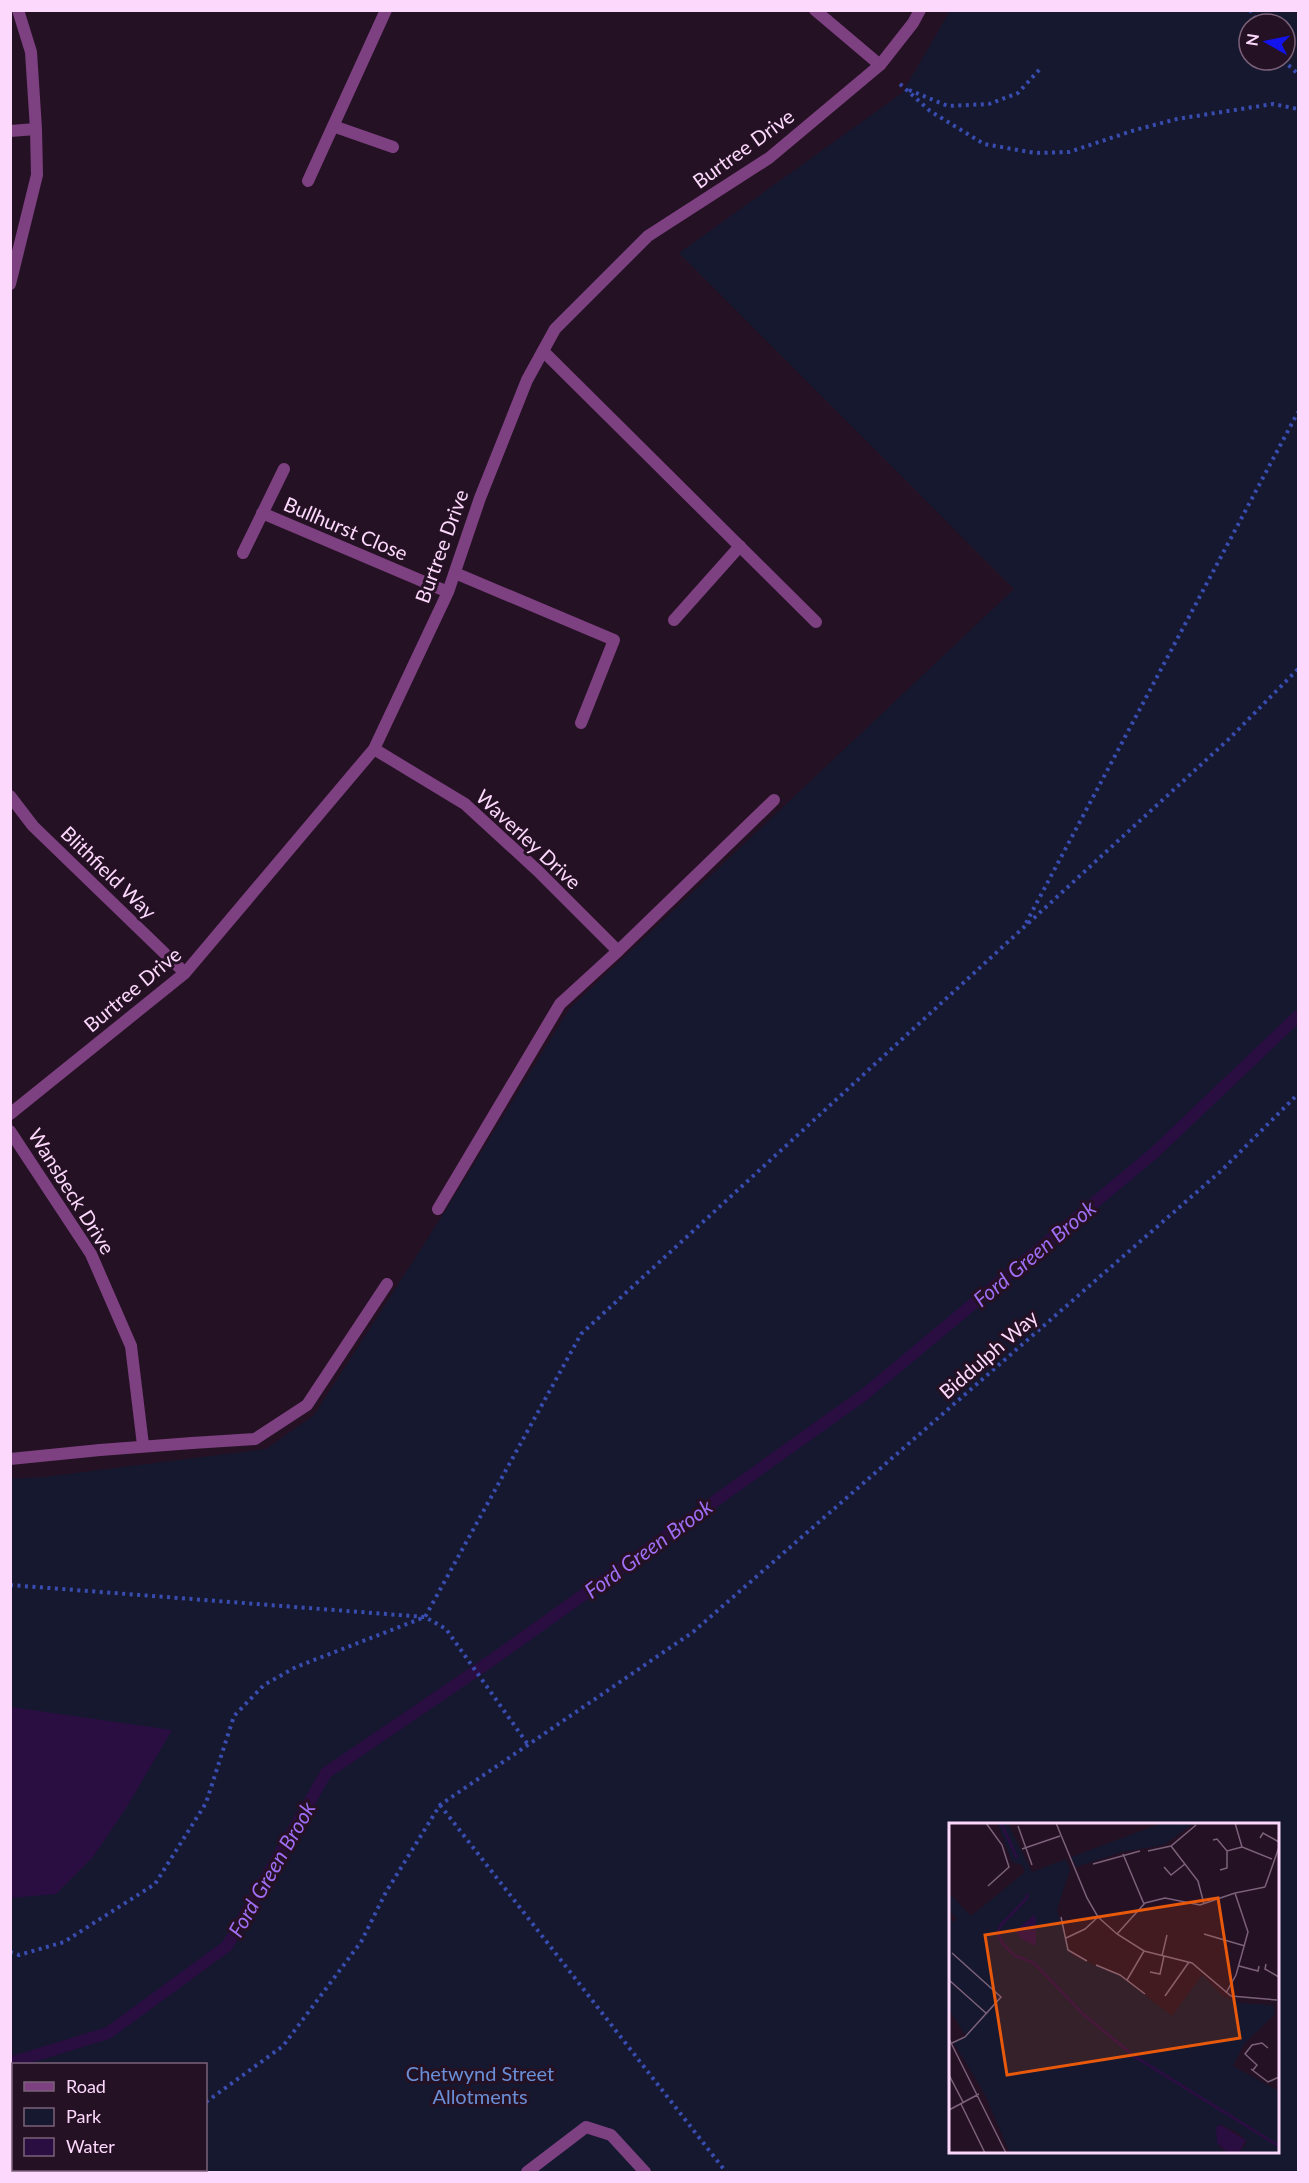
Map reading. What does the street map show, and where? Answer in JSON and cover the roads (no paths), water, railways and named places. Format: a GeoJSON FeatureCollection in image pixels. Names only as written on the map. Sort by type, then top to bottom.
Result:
{"type":"FeatureCollection","features":[{"type":"Feature","properties":{"kind":"street"},"geometry":{"type":"LineString","coordinates":[[10,284],[37,175],[31,51],[18,10]]}},
{"type":"Feature","properties":{"kind":"street"},"geometry":{"type":"LineString","coordinates":[[308,180],[386,10]]}},
{"type":"Feature","properties":{"kind":"street"},"geometry":{"type":"LineString","coordinates":[[815,10],[880,65]]}},
{"type":"Feature","properties":{"kind":"street","name":"Burtree Drive"},"geometry":{"type":"LineString","coordinates":[[10,1114],[185,973],[374,749],[448,592],[480,498],[526,380],[555,329],[648,236],[769,158],[880,65],[914,22],[920,10]]}},
{"type":"Feature","properties":{"kind":"street"},"geometry":{"type":"LineString","coordinates":[[333,126],[393,147]]}},
{"type":"Feature","properties":{"kind":"street"},"geometry":{"type":"LineString","coordinates":[[10,131],[36,129]]}},
{"type":"Feature","properties":{"kind":"street"},"geometry":{"type":"LineString","coordinates":[[543,351],[816,622]]}},
{"type":"Feature","properties":{"kind":"street","name":"Bullhurst Close"},"geometry":{"type":"LineString","coordinates":[[243,553],[284,469]]}},
{"type":"Feature","properties":{"kind":"street","name":"Bullhurst Close"},"geometry":{"type":"LineString","coordinates":[[262,513],[448,592]]}},
{"type":"Feature","properties":{"kind":"street"},"geometry":{"type":"LineString","coordinates":[[674,620],[740,546]]}},
{"type":"Feature","properties":{"kind":"street"},"geometry":{"type":"LineString","coordinates":[[455,573],[614,640],[581,723]]}},
{"type":"Feature","properties":{"kind":"street","name":"Waverley Drive"},"geometry":{"type":"LineString","coordinates":[[374,749],[465,804],[538,871],[618,951]]}},
{"type":"Feature","properties":{"kind":"street","name":"Blithfield Way"},"geometry":{"type":"LineString","coordinates":[[10,796],[33,826],[185,973]]}},
{"type":"Feature","properties":{"kind":"street"},"geometry":{"type":"LineString","coordinates":[[438,1209],[560,1004],[774,800]]}},
{"type":"Feature","properties":{"kind":"street","name":"Wansbeck Drive"},"geometry":{"type":"LineString","coordinates":[[10,1131],[91,1254],[130,1346],[143,1445]]}},
{"type":"Feature","properties":{"kind":"street"},"geometry":{"type":"LineString","coordinates":[[10,1459],[143,1445],[255,1439],[307,1405],[387,1284]]}},
{"type":"Feature","properties":{"kind":"street"},"geometry":{"type":"LineString","coordinates":[[527,2172],[586,2127],[611,2135],[645,2172]]}},
{"type":"Feature","properties":{"kind":"water"},"geometry":{"type":"Polygon","coordinates":[[[11,1707],[172,1730],[128,1805],[93,1857],[56,1894],[11,1898],[11,1707]]]}},
{"type":"Feature","properties":{"kind":"waterway","name":"Ford Green Brook"},"geometry":{"type":"LineString","coordinates":[[10,2063],[108,2033],[227,1946],[326,1773],[492,1660],[865,1394],[1154,1153],[1298,1016]]}},
{"type":"Feature","properties":{"kind":"park label","name":"Chetwynd Street Allotments"},"geometry":{"type":"Point","coordinates":[480,2084]}}]}
